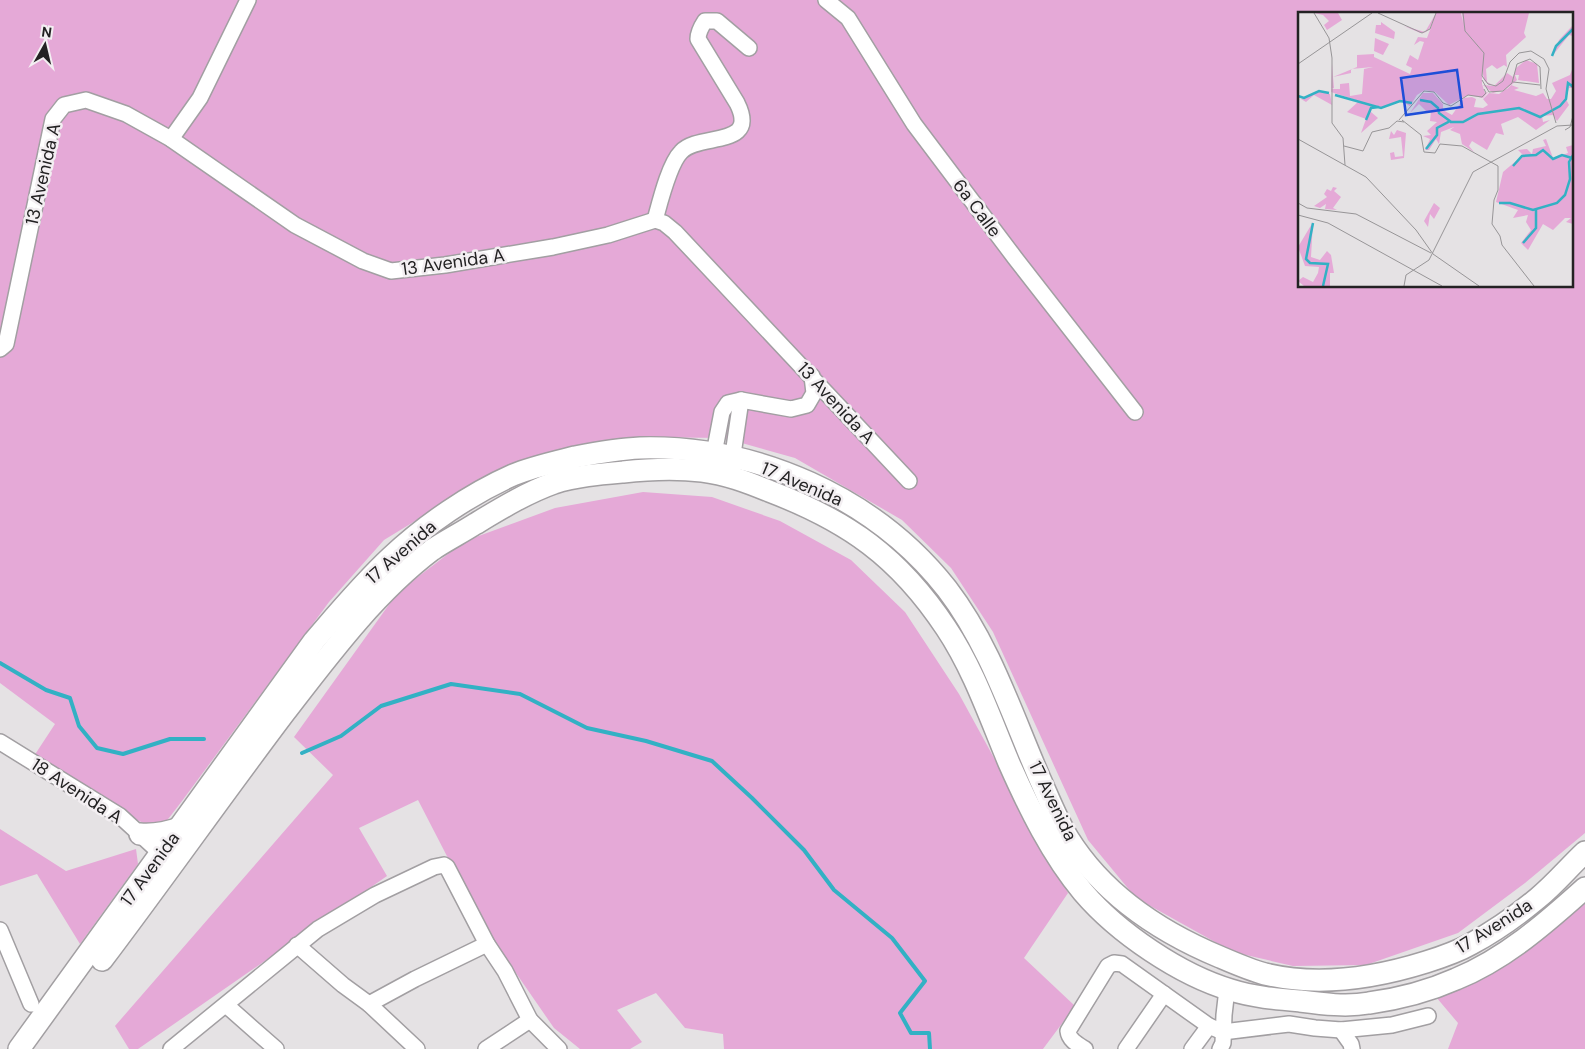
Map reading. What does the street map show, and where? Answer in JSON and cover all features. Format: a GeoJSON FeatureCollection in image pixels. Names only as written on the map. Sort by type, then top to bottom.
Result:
{"type":"FeatureCollection","features":[{"type":"Feature","properties":{"kind":"main road","name":"17 Avenida"},"geometry":{"type":"LineString","coordinates":[[36,1049],[167,860],[180,828],[237,746],[320,634],[354,594],[392,555],[448,512],[515,474],[555,462],[601,452],[637,448],[676,449],[722,465],[831,518],[874,545],[901,570],[921,592],[948,630],[969,667],[1011,767],[1048,842],[1065,868],[1085,895],[1106,915],[1141,945],[1180,969],[1227,989],[1260,996],[1332,1005],[1366,1004],[1412,994],[1456,979],[1496,958],[1532,934],[1585,888]]}},
{"type":"Feature","properties":{"kind":"main road","name":"17 Avenida"},"geometry":{"type":"LineString","coordinates":[[19,1049],[333,650],[368,610],[397,581],[433,550],[498,510],[557,482],[589,475],[662,468],[722,465],[773,469],[825,490],[879,523],[900,539],[922,561],[947,589],[966,617],[988,654],[1051,805],[1068,838],[1090,867],[1118,896],[1155,924],[1190,944],[1235,963],[1266,974],[1316,980],[1347,979],[1381,975],[1445,956],[1471,945],[1538,898],[1585,852]]}},
{"type":"Feature","properties":{"kind":"main road"},"geometry":{"type":"LineString","coordinates":[[140,834],[152,835],[180,828]]}},
{"type":"Feature","properties":{"kind":"street"},"geometry":{"type":"LineString","coordinates":[[171,139],[200,98],[248,0]]}},
{"type":"Feature","properties":{"kind":"street","name":"6a Calle"},"geometry":{"type":"LineString","coordinates":[[826,0],[848,18],[914,124],[1014,258],[1135,412]]}},
{"type":"Feature","properties":{"kind":"street"},"geometry":{"type":"LineString","coordinates":[[654,220],[673,164],[681,151],[694,143],[733,134],[740,128],[743,120],[737,103],[698,39],[701,26],[705,21],[717,21],[749,48]]}},
{"type":"Feature","properties":{"kind":"street","name":"13 Avenida A"},"geometry":{"type":"LineString","coordinates":[[0,349],[6,344],[54,119],[64,105],[86,100],[126,114],[171,139],[295,225],[363,261],[391,271],[445,265],[553,247],[608,235],[654,220],[664,223],[675,232],[812,376],[909,481]]}},
{"type":"Feature","properties":{"kind":"street"},"geometry":{"type":"LineString","coordinates":[[722,465],[741,400],[792,410],[807,405],[814,393],[812,376]]}},
{"type":"Feature","properties":{"kind":"street","name":"18 Avenida A"},"geometry":{"type":"LineString","coordinates":[[0,742],[120,816],[167,860]]}},
{"type":"Feature","properties":{"kind":"street"},"geometry":{"type":"LineString","coordinates":[[171,1049],[318,929],[375,895],[434,866],[444,865],[447,867],[487,944],[505,971],[530,1020],[559,1049]]}},
{"type":"Feature","properties":{"kind":"street"},"geometry":{"type":"LineString","coordinates":[[0,930],[30,1004]]}},
{"type":"Feature","properties":{"kind":"street"},"geometry":{"type":"LineString","coordinates":[[369,1004],[414,979],[487,944]]}},
{"type":"Feature","properties":{"kind":"street"},"geometry":{"type":"LineString","coordinates":[[298,945],[369,1004],[417,1049]]}},
{"type":"Feature","properties":{"kind":"street"},"geometry":{"type":"LineString","coordinates":[[1084,1049],[1072,1040],[1068,1031],[1108,966],[1114,963],[1122,964],[1208,1026],[1224,1032],[1288,1024],[1341,1030],[1392,1025],[1428,1016]]}},
{"type":"Feature","properties":{"kind":"street"},"geometry":{"type":"LineString","coordinates":[[1220,1049],[1223,1043],[1227,989]]}},
{"type":"Feature","properties":{"kind":"street"},"geometry":{"type":"LineString","coordinates":[[1126,1049],[1164,994]]}},
{"type":"Feature","properties":{"kind":"street"},"geometry":{"type":"LineString","coordinates":[[226,1005],[276,1049]]}},
{"type":"Feature","properties":{"kind":"street"},"geometry":{"type":"LineString","coordinates":[[486,1049],[530,1020]]}},
{"type":"Feature","properties":{"kind":"street"},"geometry":{"type":"LineString","coordinates":[[1192,1049],[1208,1026]]}},
{"type":"Feature","properties":{"kind":"street"},"geometry":{"type":"LineString","coordinates":[[1341,1030],[1351,1044],[1352,1049]]}},
{"type":"Feature","properties":{"kind":"shaded area"},"geometry":{"type":"Polygon","coordinates":[[[0,0],[1585,0],[1585,833],[1525,883],[1458,933],[1366,965],[1293,966],[1233,952],[1136,898],[1088,840],[993,632],[951,568],[902,520],[795,458],[724,438],[636,437],[602,442],[461,493],[384,540],[329,602],[162,827],[148,825],[137,820],[34,756],[55,724],[0,683],[0,0]]]}},
{"type":"Feature","properties":{"kind":"shaded area"},"geometry":{"type":"Polygon","coordinates":[[[643,492],[712,497],[780,521],[851,560],[905,612],[959,694],[1068,893],[1024,958],[1075,1006],[1043,1049],[724,1049],[723,1034],[685,1028],[656,993],[617,1010],[642,1042],[630,1049],[580,1049],[554,1028],[482,924],[418,800],[359,828],[387,876],[138,1049],[129,1049],[115,1026],[333,775],[294,737],[398,592],[465,541],[555,508],[643,492]]]}},
{"type":"Feature","properties":{"kind":"shaded area"},"geometry":{"type":"Polygon","coordinates":[[[0,829],[66,871],[136,849],[138,864],[80,944],[37,874],[0,886],[0,829]]]}},
{"type":"Feature","properties":{"kind":"shaded area"},"geometry":{"type":"Polygon","coordinates":[[[1585,895],[1585,1049],[1448,1049],[1458,1023],[1436,997],[1585,895]]]}},
{"type":"Feature","properties":{"kind":"waterway"},"geometry":{"type":"LineString","coordinates":[[0,663],[46,690],[70,698],[79,726],[97,748],[123,754],[170,739],[204,739]]}},
{"type":"Feature","properties":{"kind":"waterway"},"geometry":{"type":"LineString","coordinates":[[302,753],[341,736],[381,706],[451,684],[520,694],[587,728],[646,741],[712,761],[804,850],[834,890],[892,938],[925,981],[900,1013],[911,1033],[929,1033],[930,1049]]}}]}
